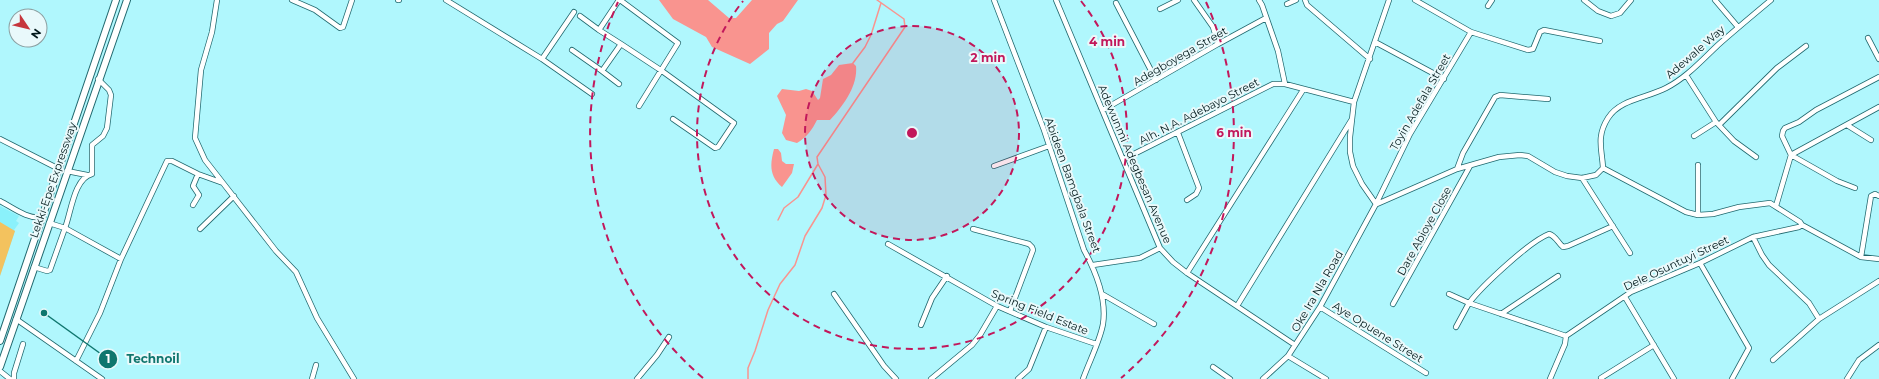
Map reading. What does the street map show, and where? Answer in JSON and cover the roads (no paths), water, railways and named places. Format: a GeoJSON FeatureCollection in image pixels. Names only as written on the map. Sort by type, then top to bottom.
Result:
{"type":"FeatureCollection","features":[{"type":"Feature","properties":{"kind":"highway","name":"Lekki-Epe Expressway"},"geometry":{"type":"LineString","coordinates":[[0,341],[1,333],[59,169],[116,0]]}},
{"type":"Feature","properties":{"kind":"highway","name":"Lekki-Epe Expressway"},"geometry":{"type":"LineString","coordinates":[[0,367],[98,79],[127,0]]}},
{"type":"Feature","properties":{"kind":"street"},"geometry":{"type":"LineString","coordinates":[[217,0],[212,32],[201,70],[195,138],[205,160],[276,251],[296,272],[317,318],[354,379]]}},
{"type":"Feature","properties":{"kind":"street"},"geometry":{"type":"LineString","coordinates":[[293,0],[315,10],[340,28],[343,27],[352,0]]}},
{"type":"Feature","properties":{"kind":"street"},"geometry":{"type":"LineString","coordinates":[[446,0],[542,59],[592,94]]}},
{"type":"Feature","properties":{"kind":"street"},"geometry":{"type":"LineString","coordinates":[[598,30],[620,0],[678,42],[678,45],[639,106]]}},
{"type":"Feature","properties":{"kind":"street","name":"Abideen Bamgbala Street"},"geometry":{"type":"LineString","coordinates":[[994,0],[1049,146],[1084,250],[1093,265],[1102,294],[1103,324],[1083,379]]}},
{"type":"Feature","properties":{"kind":"street","name":"Adewunmi Adegbesan Avenue"},"geometry":{"type":"LineString","coordinates":[[1056,0],[1124,159],[1160,248],[1173,262],[1187,273],[1295,345]]}},
{"type":"Feature","properties":{"kind":"street"},"geometry":{"type":"LineString","coordinates":[[1160,9],[1178,0]]}},
{"type":"Feature","properties":{"kind":"street"},"geometry":{"type":"LineString","coordinates":[[1194,0],[1213,27],[1218,44]]}},
{"type":"Feature","properties":{"kind":"street"},"geometry":{"type":"LineString","coordinates":[[1259,0],[1278,51],[1285,84]]}},
{"type":"Feature","properties":{"kind":"street"},"geometry":{"type":"LineString","coordinates":[[1287,4],[1296,0]]}},
{"type":"Feature","properties":{"kind":"street"},"geometry":{"type":"LineString","coordinates":[[1305,0],[1307,5],[1370,59]]}},
{"type":"Feature","properties":{"kind":"street"},"geometry":{"type":"LineString","coordinates":[[1389,0],[1354,102],[1352,118],[1350,152],[1353,166],[1362,184],[1376,204],[1457,169],[1520,154],[1533,158],[1543,166],[1567,176],[1582,178],[1596,175],[1603,168],[1686,212],[1713,214],[1739,206],[1766,203],[1776,206],[1800,222],[1802,225],[1861,257],[1879,259]]}},
{"type":"Feature","properties":{"kind":"street"},"geometry":{"type":"LineString","coordinates":[[1415,0],[1471,32],[1528,50],[1533,49],[1540,32],[1544,30],[1600,41]]}},
{"type":"Feature","properties":{"kind":"street"},"geometry":{"type":"LineString","coordinates":[[1488,6],[1492,0]]}},
{"type":"Feature","properties":{"kind":"street"},"geometry":{"type":"LineString","coordinates":[[1584,0],[1598,11],[1611,16],[1620,13],[1631,0]]}},
{"type":"Feature","properties":{"kind":"street"},"geometry":{"type":"LineString","coordinates":[[1715,0],[1738,27]]}},
{"type":"Feature","properties":{"kind":"street","name":"Adewale Way"},"geometry":{"type":"LineString","coordinates":[[1603,168],[1600,148],[1602,131],[1608,118],[1619,106],[1667,88],[1686,75],[1738,27],[1771,0]]}},
{"type":"Feature","properties":{"kind":"street"},"geometry":{"type":"LineString","coordinates":[[1116,3],[1156,80]]}},
{"type":"Feature","properties":{"kind":"street"},"geometry":{"type":"LineString","coordinates":[[542,59],[574,12]]}},
{"type":"Feature","properties":{"kind":"street"},"geometry":{"type":"LineString","coordinates":[[580,16],[598,30],[662,71],[734,123],[718,147],[715,148],[673,119]]}},
{"type":"Feature","properties":{"kind":"street","name":"Adegboyega Street"},"geometry":{"type":"LineString","coordinates":[[1103,110],[1266,18]]}},
{"type":"Feature","properties":{"kind":"street","name":"Toyin Adefala Street"},"geometry":{"type":"LineString","coordinates":[[1376,204],[1410,134],[1471,32]]}},
{"type":"Feature","properties":{"kind":"street"},"geometry":{"type":"LineString","coordinates":[[1868,38],[1879,59]]}},
{"type":"Feature","properties":{"kind":"street"},"geometry":{"type":"LineString","coordinates":[[1375,42],[1444,79]]}},
{"type":"Feature","properties":{"kind":"street"},"geometry":{"type":"LineString","coordinates":[[602,71],[621,44]]}},
{"type":"Feature","properties":{"kind":"street"},"geometry":{"type":"LineString","coordinates":[[1694,136],[1718,123],[1777,68],[1806,46]]}},
{"type":"Feature","properties":{"kind":"street"},"geometry":{"type":"LineString","coordinates":[[572,50],[620,84]]}},
{"type":"Feature","properties":{"kind":"street"},"geometry":{"type":"LineString","coordinates":[[1686,75],[1718,123],[1734,141],[1756,157]]}},
{"type":"Feature","properties":{"kind":"street"},"geometry":{"type":"LineString","coordinates":[[1855,188],[1837,182],[1791,155],[1782,136],[1785,128],[1800,122],[1816,110],[1879,77]]}},
{"type":"Feature","properties":{"kind":"street"},"geometry":{"type":"LineString","coordinates":[[34,267],[47,271],[50,270],[65,228],[73,198],[84,178],[87,175],[92,174],[92,145],[103,136],[107,128],[111,95],[109,90],[98,79]]}},
{"type":"Feature","properties":{"kind":"street","name":"Alh. N.A. Adebayo Street"},"geometry":{"type":"LineString","coordinates":[[1124,159],[1178,133],[1272,84],[1285,84],[1303,90],[1354,102]]}},
{"type":"Feature","properties":{"kind":"street"},"geometry":{"type":"LineString","coordinates":[[1187,273],[1303,90]]}},
{"type":"Feature","properties":{"kind":"street"},"geometry":{"type":"LineString","coordinates":[[1457,169],[1463,154],[1495,97],[1500,95],[1548,99]]}},
{"type":"Feature","properties":{"kind":"street"},"geometry":{"type":"LineString","coordinates":[[1776,206],[1791,155],[1879,107]]}},
{"type":"Feature","properties":{"kind":"street"},"geometry":{"type":"LineString","coordinates":[[1237,306],[1352,118]]}},
{"type":"Feature","properties":{"kind":"street"},"geometry":{"type":"LineString","coordinates":[[1847,125],[1871,140]]}},
{"type":"Feature","properties":{"kind":"street"},"geometry":{"type":"LineString","coordinates":[[1178,133],[1199,188],[1196,194],[1187,200]]}},
{"type":"Feature","properties":{"kind":"street"},"geometry":{"type":"LineString","coordinates":[[0,139],[59,169]]}},
{"type":"Feature","properties":{"kind":"street"},"geometry":{"type":"LineString","coordinates":[[994,166],[1049,146]]}},
{"type":"Feature","properties":{"kind":"street"},"geometry":{"type":"LineString","coordinates":[[76,361],[100,313],[121,259],[167,161],[172,161],[198,174],[223,182]]}},
{"type":"Feature","properties":{"kind":"street"},"geometry":{"type":"LineString","coordinates":[[1698,165],[1698,214]]}},
{"type":"Feature","properties":{"kind":"street","name":"Dare Abioye Close"},"geometry":{"type":"LineString","coordinates":[[1393,304],[1470,166]]}},
{"type":"Feature","properties":{"kind":"street"},"geometry":{"type":"LineString","coordinates":[[67,171],[87,175]]}},
{"type":"Feature","properties":{"kind":"street"},"geometry":{"type":"LineString","coordinates":[[193,205],[199,195],[193,186],[198,174]]}},
{"type":"Feature","properties":{"kind":"street"},"geometry":{"type":"LineString","coordinates":[[1582,178],[1630,253]]}},
{"type":"Feature","properties":{"kind":"street"},"geometry":{"type":"LineString","coordinates":[[1861,257],[1871,196],[1875,194],[1879,196]]}},
{"type":"Feature","properties":{"kind":"street"},"geometry":{"type":"LineString","coordinates":[[200,229],[234,196]]}},
{"type":"Feature","properties":{"kind":"street"},"geometry":{"type":"LineString","coordinates":[[0,201],[28,215],[36,218],[42,217]]}},
{"type":"Feature","properties":{"kind":"street","name":"Oke Ira Nla Road"},"geometry":{"type":"LineString","coordinates":[[1263,379],[1288,356],[1320,307],[1376,204]]}},
{"type":"Feature","properties":{"kind":"street"},"geometry":{"type":"LineString","coordinates":[[49,223],[65,228],[121,259]]}},
{"type":"Feature","properties":{"kind":"street","name":"Dele Osuntuyi Street"},"geometry":{"type":"LineString","coordinates":[[1566,336],[1631,292],[1753,238],[1802,225]]}},
{"type":"Feature","properties":{"kind":"street"},"geometry":{"type":"LineString","coordinates":[[1456,327],[1469,303],[1476,294],[1522,251],[1544,236],[1549,234],[1554,236],[1564,247],[1613,226]]}},
{"type":"Feature","properties":{"kind":"street"},"geometry":{"type":"LineString","coordinates":[[972,229],[1029,244],[1032,247],[1033,250],[1010,311]]}},
{"type":"Feature","properties":{"kind":"street"},"geometry":{"type":"LineString","coordinates":[[1753,238],[1769,265],[1809,302],[1819,319]]}},
{"type":"Feature","properties":{"kind":"street","name":"Spring Field Estate"},"geometry":{"type":"LineString","coordinates":[[888,244],[947,276],[997,306],[1046,327],[1096,344]]}},
{"type":"Feature","properties":{"kind":"street"},"geometry":{"type":"LineString","coordinates":[[1093,265],[1140,258],[1160,248]]}},
{"type":"Feature","properties":{"kind":"street"},"geometry":{"type":"LineString","coordinates":[[1700,262],[1749,348],[1732,379]]}},
{"type":"Feature","properties":{"kind":"street"},"geometry":{"type":"LineString","coordinates":[[921,325],[932,298],[947,276]]}},
{"type":"Feature","properties":{"kind":"street"},"geometry":{"type":"LineString","coordinates":[[1501,314],[1558,276]]}},
{"type":"Feature","properties":{"kind":"street"},"geometry":{"type":"LineString","coordinates":[[1773,360],[1819,319],[1879,281]]}},
{"type":"Feature","properties":{"kind":"street"},"geometry":{"type":"LineString","coordinates":[[834,294],[884,366],[896,379]]}},
{"type":"Feature","properties":{"kind":"street"},"geometry":{"type":"LineString","coordinates":[[1102,294],[1154,324]]}},
{"type":"Feature","properties":{"kind":"street"},"geometry":{"type":"LineString","coordinates":[[1449,294],[1469,303],[1566,336],[1565,344],[1550,379]]}},
{"type":"Feature","properties":{"kind":"street"},"geometry":{"type":"LineString","coordinates":[[1625,297],[1674,379]]}},
{"type":"Feature","properties":{"kind":"street"},"geometry":{"type":"LineString","coordinates":[[931,379],[972,345],[997,306]]}},
{"type":"Feature","properties":{"kind":"street","name":"Aye Opuene Street"},"geometry":{"type":"LineString","coordinates":[[1320,307],[1426,373]]}},
{"type":"Feature","properties":{"kind":"street"},"geometry":{"type":"LineString","coordinates":[[16,319],[102,379]]}},
{"type":"Feature","properties":{"kind":"street"},"geometry":{"type":"LineString","coordinates":[[1018,379],[1029,369],[1046,327]]}},
{"type":"Feature","properties":{"kind":"street"},"geometry":{"type":"LineString","coordinates":[[637,379],[657,355],[669,337]]}},
{"type":"Feature","properties":{"kind":"street"},"geometry":{"type":"LineString","coordinates":[[14,379],[14,373],[23,344]]}},
{"type":"Feature","properties":{"kind":"street"},"geometry":{"type":"LineString","coordinates":[[1601,378],[1654,345]]}},
{"type":"Feature","properties":{"kind":"street"},"geometry":{"type":"LineString","coordinates":[[1846,379],[1859,360],[1879,345]]}},
{"type":"Feature","properties":{"kind":"street"},"geometry":{"type":"LineString","coordinates":[[1288,356],[1326,379]]}},
{"type":"Feature","properties":{"kind":"street"},"geometry":{"type":"LineString","coordinates":[[312,379],[316,365]]}},
{"type":"Feature","properties":{"kind":"street"},"geometry":{"type":"LineString","coordinates":[[1213,367],[1230,379]]}},
{"type":"Feature","properties":{"kind":"street"},"geometry":{"type":"LineString","coordinates":[[0,371],[10,379]]}},
{"type":"Feature","properties":{"kind":"waterway"},"geometry":{"type":"LineString","coordinates":[[748,379],[748,368],[768,310],[780,284],[795,265],[805,236],[822,208],[826,195],[825,177],[818,164],[817,157],[905,27],[904,19],[877,0]]}},
{"type":"Feature","properties":{"kind":"waterway"},"geometry":{"type":"LineString","coordinates":[[853,63],[865,47],[871,35],[881,3]]}},
{"type":"Feature","properties":{"kind":"waterway"},"geometry":{"type":"LineString","coordinates":[[778,220],[784,208],[798,197],[818,164]]}},
{"type":"Feature","properties":{"kind":"place","name":"Technoil"},"geometry":{"type":"Point","coordinates":[44,313]}}]}
